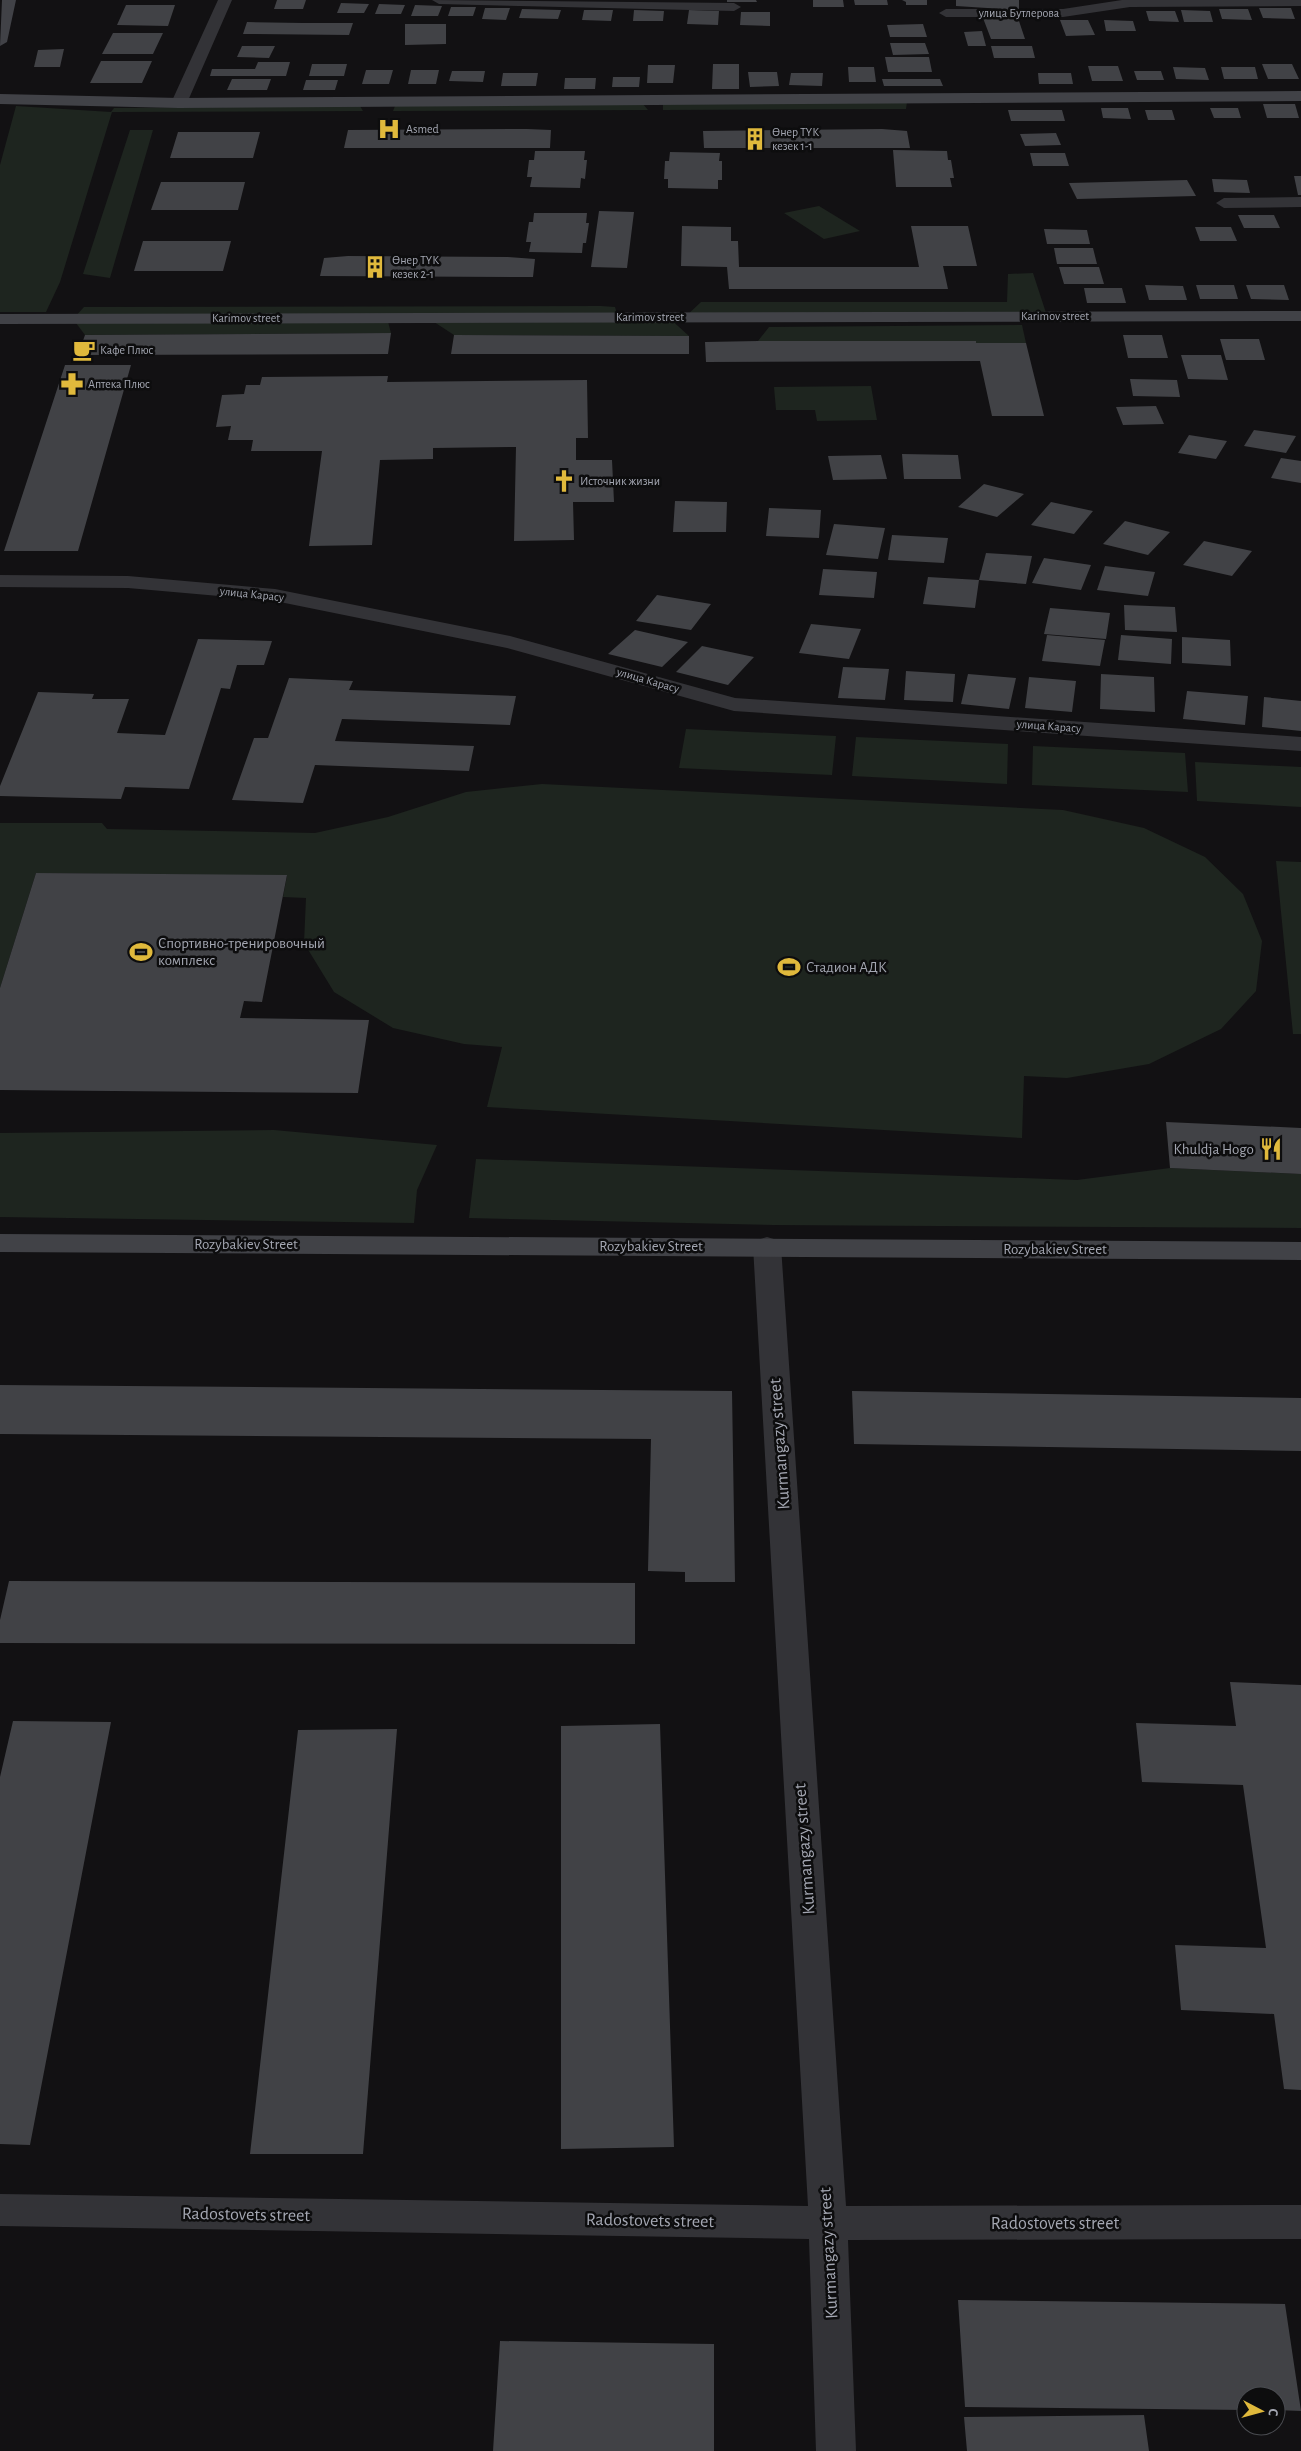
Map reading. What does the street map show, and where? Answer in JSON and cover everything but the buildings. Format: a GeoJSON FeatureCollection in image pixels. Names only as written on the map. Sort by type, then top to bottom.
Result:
{"type":"FeatureCollection","features":[{"type":"Feature","properties":{"kind":"street"},"geometry":{"type":"LineString","coordinates":[[0,42],[9,0]]}},
{"type":"Feature","properties":{"kind":"street"},"geometry":{"type":"LineString","coordinates":[[179,103],[225,0]]}},
{"type":"Feature","properties":{"kind":"street"},"geometry":{"type":"LineString","coordinates":[[439,0],[734,7]]}},
{"type":"Feature","properties":{"kind":"street","name":"улица Бутлерова"},"geometry":{"type":"LineString","coordinates":[[946,13],[1063,13],[1130,3],[1301,2]]}},
{"type":"Feature","properties":{"kind":"street"},"geometry":{"type":"LineString","coordinates":[[0,99],[179,103],[1301,96]]}},
{"type":"Feature","properties":{"kind":"street"},"geometry":{"type":"LineString","coordinates":[[1224,203],[1301,202]]}},
{"type":"Feature","properties":{"kind":"street","name":"Karimov street"},"geometry":{"type":"LineString","coordinates":[[0,319],[1301,316]]}},
{"type":"Feature","properties":{"kind":"street","name":"улица Карасу"},"geometry":{"type":"LineString","coordinates":[[0,581],[128,582],[275,595],[510,642],[734,704],[1301,744]]}},
{"type":"Feature","properties":{"kind":"street","name":"Rozybakiev Street"},"geometry":{"type":"LineString","coordinates":[[0,1243],[767,1246],[1301,1251]]}},
{"type":"Feature","properties":{"kind":"street","name":"Kurmangazy street"},"geometry":{"type":"LineString","coordinates":[[767,1246],[828,2223],[836,2451]]}},
{"type":"Feature","properties":{"kind":"street","name":"Radostovets street"},"geometry":{"type":"LineString","coordinates":[[0,2210],[828,2223],[1301,2222]]}},
{"type":"Feature","properties":{"kind":"shaded area"},"geometry":{"type":"Polygon","coordinates":[[[907,102],[906,109],[663,110],[663,104],[907,102]]]}},
{"type":"Feature","properties":{"kind":"shaded area"},"geometry":{"type":"Polygon","coordinates":[[[643,104],[648,110],[393,111],[395,106],[643,104]]]}},
{"type":"Feature","properties":{"kind":"shaded area"},"geometry":{"type":"Polygon","coordinates":[[[16,106],[111,112],[114,108],[360,106],[363,111],[112,112],[60,282],[46,312],[0,312],[0,165],[16,106]]]}},
{"type":"Feature","properties":{"kind":"shaded area"},"geometry":{"type":"Polygon","coordinates":[[[130,130],[153,130],[110,278],[83,274],[130,130]]]}},
{"type":"Feature","properties":{"kind":"shaded area"},"geometry":{"type":"Polygon","coordinates":[[[819,206],[860,231],[824,239],[784,213],[819,206]]]}},
{"type":"Feature","properties":{"kind":"shaded area"},"geometry":{"type":"Polygon","coordinates":[[[1033,273],[1047,316],[685,317],[701,302],[1007,302],[1008,274],[1033,273]]]}},
{"type":"Feature","properties":{"kind":"shaded area"},"geometry":{"type":"Polygon","coordinates":[[[84,307],[615,307],[618,317],[668,317],[689,336],[454,335],[428,318],[387,318],[391,333],[85,335],[73,319],[84,307]]]}},
{"type":"Feature","properties":{"kind":"shaded area"},"geometry":{"type":"Polygon","coordinates":[[[1022,325],[1026,343],[976,343],[975,341],[758,341],[769,327],[1022,325]]]}},
{"type":"Feature","properties":{"kind":"shaded area"},"geometry":{"type":"Polygon","coordinates":[[[871,386],[877,420],[817,421],[815,410],[776,410],[774,387],[871,386]]]}},
{"type":"Feature","properties":{"kind":"shaded area"},"geometry":{"type":"Polygon","coordinates":[[[686,729],[836,736],[832,775],[679,768],[686,729]]]}},
{"type":"Feature","properties":{"kind":"shaded area"},"geometry":{"type":"Polygon","coordinates":[[[856,737],[1008,744],[1007,784],[852,776],[856,737]]]}},
{"type":"Feature","properties":{"kind":"shaded area"},"geometry":{"type":"Polygon","coordinates":[[[1033,746],[1185,753],[1188,792],[1032,785],[1033,746]]]}},
{"type":"Feature","properties":{"kind":"shaded area"},"geometry":{"type":"Polygon","coordinates":[[[1195,762],[1301,767],[1301,807],[1197,801],[1195,762]]]}},
{"type":"Feature","properties":{"kind":"shaded area","name":"Стадион АДК"},"geometry":{"type":"Polygon","coordinates":[[[542,784],[1063,810],[1144,828],[1205,857],[1243,894],[1262,941],[1256,991],[1221,1029],[1149,1064],[1067,1078],[1024,1076],[1022,1138],[487,1107],[502,1047],[464,1044],[393,1028],[334,992],[304,943],[306,898],[283,897],[287,876],[36,873],[0,988],[0,823],[102,823],[107,829],[315,833],[388,817],[466,792],[542,784]]]}},
{"type":"Feature","properties":{"kind":"shaded area"},"geometry":{"type":"Polygon","coordinates":[[[1276,861],[1301,862],[1301,1034],[1293,1034],[1276,861]]]}},
{"type":"Feature","properties":{"kind":"shaded area"},"geometry":{"type":"Polygon","coordinates":[[[274,1130],[437,1145],[417,1190],[414,1223],[0,1217],[0,1133],[274,1130]]]}},
{"type":"Feature","properties":{"kind":"shaded area"},"geometry":{"type":"Polygon","coordinates":[[[476,1159],[1077,1180],[1170,1168],[1301,1174],[1301,1228],[774,1225],[469,1218],[476,1159]]]}},
{"type":"Feature","properties":{"kind":"place","name":"Asmed"},"geometry":{"type":"Point","coordinates":[389,129]}},
{"type":"Feature","properties":{"kind":"place","name":"Өнер ТҮК кезек 1-1"},"geometry":{"type":"Point","coordinates":[755,139]}},
{"type":"Feature","properties":{"kind":"place","name":"Өнер ТҮК кезек 2-1"},"geometry":{"type":"Point","coordinates":[375,267]}},
{"type":"Feature","properties":{"kind":"place","name":"Кафе Плюс"},"geometry":{"type":"Point","coordinates":[84,350]}},
{"type":"Feature","properties":{"kind":"place","name":"Аптека Плюс"},"geometry":{"type":"Point","coordinates":[72,384]}},
{"type":"Feature","properties":{"kind":"place","name":"Источник жизни"},"geometry":{"type":"Point","coordinates":[564,481]}},
{"type":"Feature","properties":{"kind":"place","name":"Спортивно-тренировочный комплекс"},"geometry":{"type":"Point","coordinates":[141,952]}},
{"type":"Feature","properties":{"kind":"place","name":"Стадион АДК"},"geometry":{"type":"Point","coordinates":[789,967]}},
{"type":"Feature","properties":{"kind":"place","name":"Khuldja Hogo"},"geometry":{"type":"Point","coordinates":[1271,1149]}}]}
